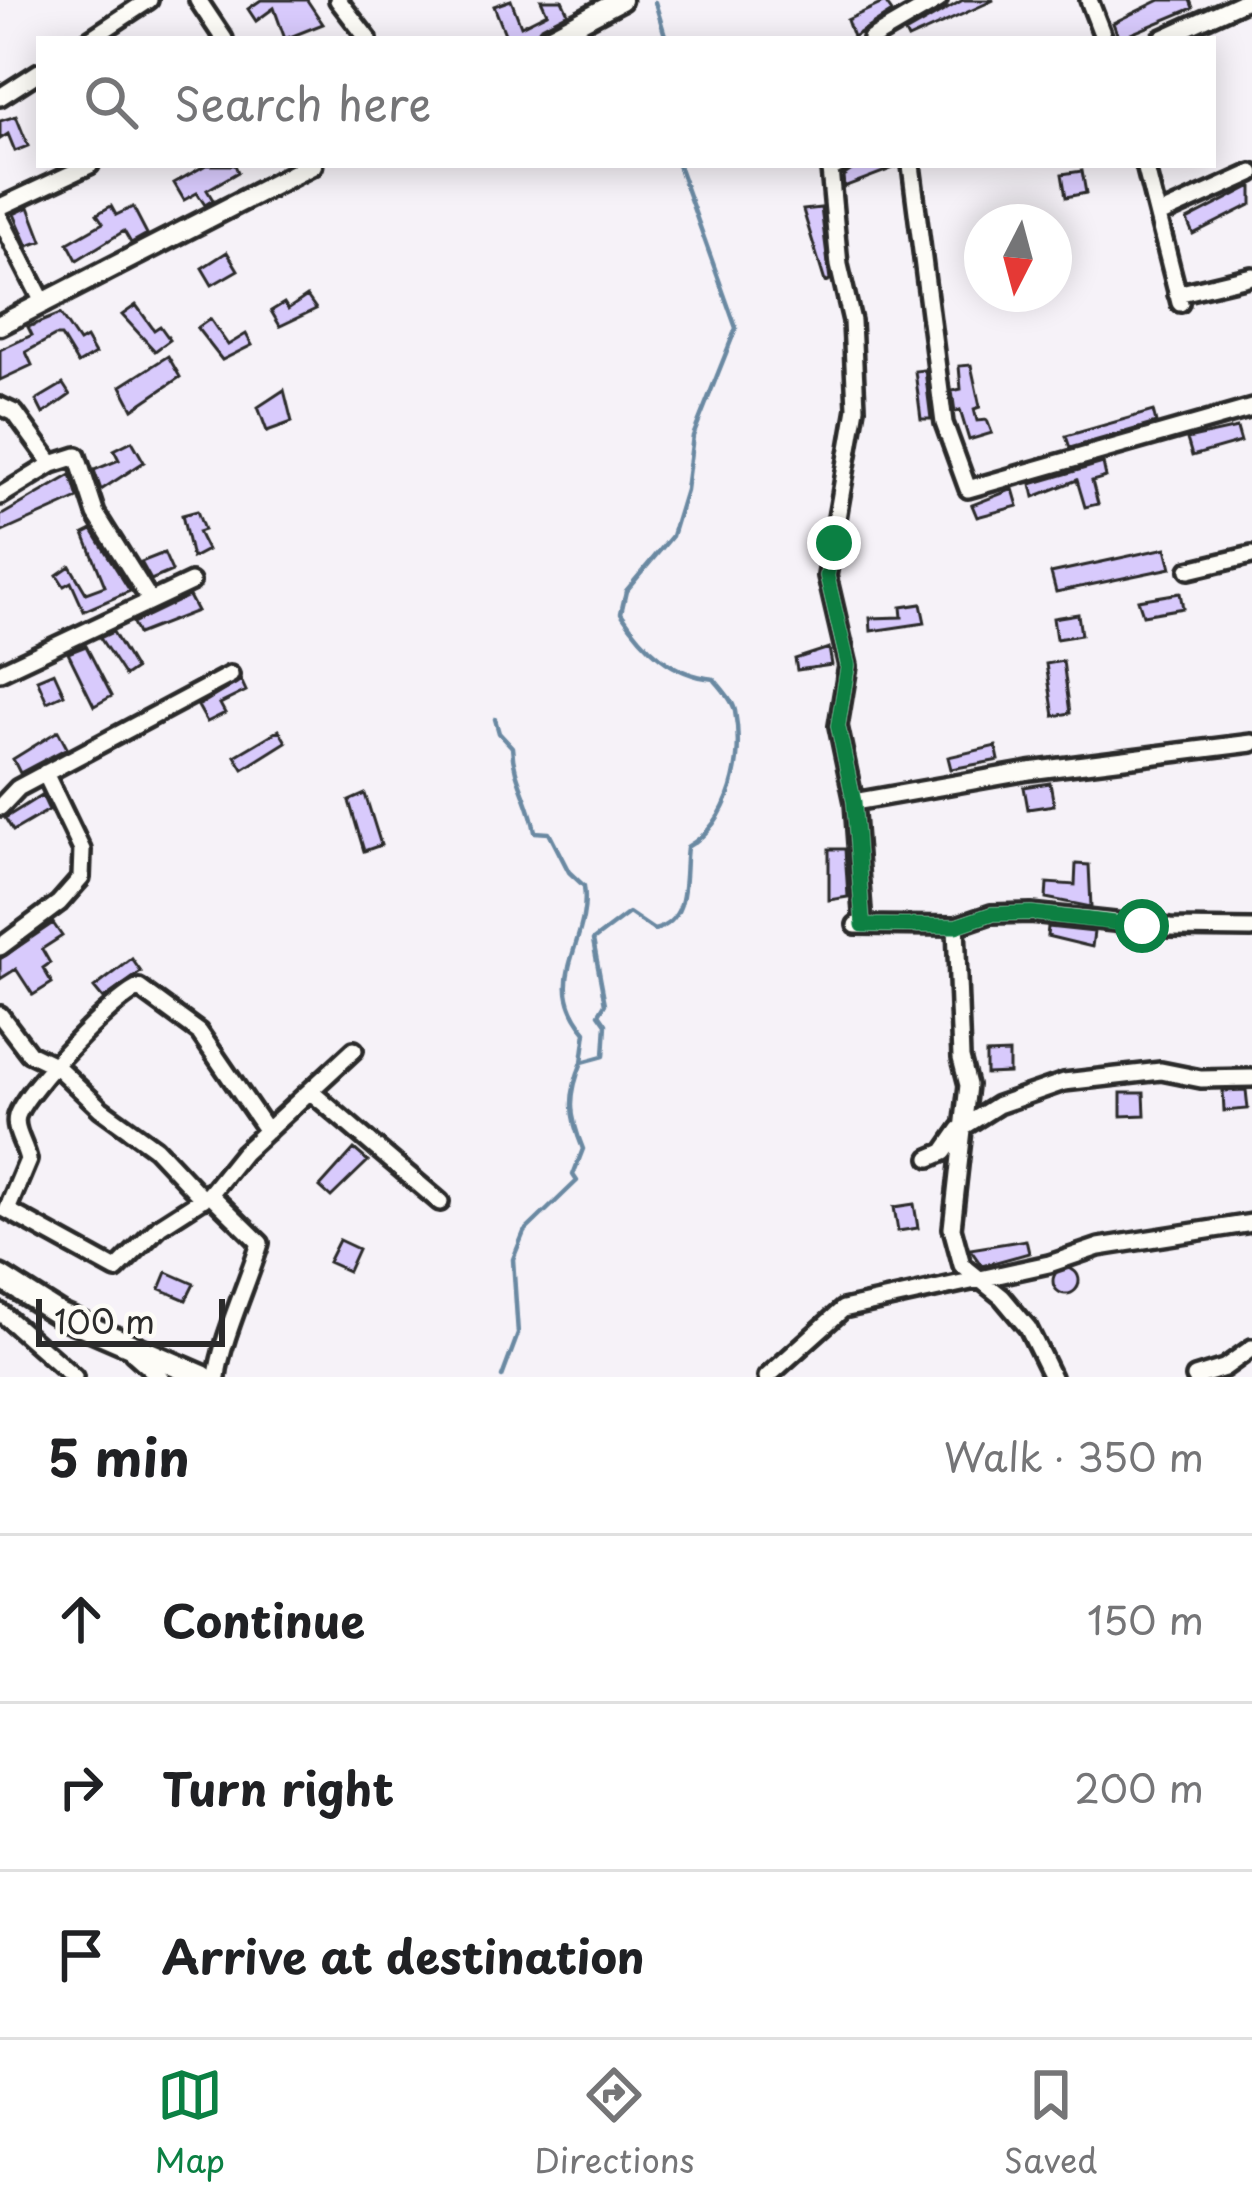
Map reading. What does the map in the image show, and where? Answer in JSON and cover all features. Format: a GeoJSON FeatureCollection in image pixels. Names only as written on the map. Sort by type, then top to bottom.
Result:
{"type":"FeatureCollection","features":[{"type":"Feature","properties":{"kind":"main road"},"geometry":{"type":"LineString","coordinates":[[0,1277],[60,1315],[203,1377]]}},
{"type":"Feature","properties":{"kind":"street"},"geometry":{"type":"LineString","coordinates":[[94,36],[148,0]]}},
{"type":"Feature","properties":{"kind":"street"},"geometry":{"type":"LineString","coordinates":[[198,0],[222,36]]}},
{"type":"Feature","properties":{"kind":"street"},"geometry":{"type":"LineString","coordinates":[[338,0],[366,36]]}},
{"type":"Feature","properties":{"kind":"street"},"geometry":{"type":"LineString","coordinates":[[553,36],[621,0]]}},
{"type":"Feature","properties":{"kind":"street"},"geometry":{"type":"LineString","coordinates":[[876,36],[938,0]]}},
{"type":"Feature","properties":{"kind":"street"},"geometry":{"type":"LineString","coordinates":[[1089,0],[1103,36]]}},
{"type":"Feature","properties":{"kind":"street"},"geometry":{"type":"LineString","coordinates":[[1168,36],[1247,0]]}},
{"type":"Feature","properties":{"kind":"street"},"geometry":{"type":"LineString","coordinates":[[0,98],[36,74]]}},
{"type":"Feature","properties":{"kind":"street"},"geometry":{"type":"LineString","coordinates":[[0,207],[84,168]]}},
{"type":"Feature","properties":{"kind":"street"},"geometry":{"type":"LineString","coordinates":[[0,326],[306,168]]}},
{"type":"Feature","properties":{"kind":"street"},"geometry":{"type":"LineString","coordinates":[[832,168],[839,265],[852,321],[856,408],[827,576],[848,665],[838,726],[854,802],[858,925],[956,926],[991,914],[1031,913],[1170,928],[1252,929]]}},
{"type":"Feature","properties":{"kind":"street"},"geometry":{"type":"LineString","coordinates":[[911,168],[944,423],[968,490],[1252,408]]}},
{"type":"Feature","properties":{"kind":"street"},"geometry":{"type":"LineString","coordinates":[[1145,168],[1179,299],[1252,276]]}},
{"type":"Feature","properties":{"kind":"street"},"geometry":{"type":"LineString","coordinates":[[1159,215],[1252,173]]}},
{"type":"Feature","properties":{"kind":"street"},"geometry":{"type":"LineString","coordinates":[[0,218],[44,304]]}},
{"type":"Feature","properties":{"kind":"street"},"geometry":{"type":"LineString","coordinates":[[0,406],[15,413],[52,464]]}},
{"type":"Feature","properties":{"kind":"street"},"geometry":{"type":"LineString","coordinates":[[0,496],[52,464],[77,456],[96,514],[150,600]]}},
{"type":"Feature","properties":{"kind":"street"},"geometry":{"type":"LineString","coordinates":[[1189,570],[1252,555]]}},
{"type":"Feature","properties":{"kind":"street"},"geometry":{"type":"LineString","coordinates":[[0,672],[191,582]]}},
{"type":"Feature","properties":{"kind":"street"},"geometry":{"type":"LineString","coordinates":[[0,807],[18,788],[230,675]]}},
{"type":"Feature","properties":{"kind":"street"},"geometry":{"type":"LineString","coordinates":[[854,802],[1029,771],[1252,742]]}},
{"type":"Feature","properties":{"kind":"street"},"geometry":{"type":"LineString","coordinates":[[0,947],[58,903],[81,878],[82,850],[45,773]]}},
{"type":"Feature","properties":{"kind":"street"},"geometry":{"type":"LineString","coordinates":[[956,926],[961,1058],[968,1085],[952,1228],[962,1265],[1002,1298],[1028,1328],[1052,1377]]}},
{"type":"Feature","properties":{"kind":"street"},"geometry":{"type":"LineString","coordinates":[[267,1131],[199,1032],[140,988],[56,1066],[18,1112],[16,1125],[28,1160],[7,1210],[112,1272],[160,1226],[206,1197],[354,1049]]}},
{"type":"Feature","properties":{"kind":"street"},"geometry":{"type":"LineString","coordinates":[[0,1015],[29,1053],[56,1066],[100,1109],[155,1148],[260,1243],[233,1331],[219,1356],[218,1377]]}},
{"type":"Feature","properties":{"kind":"street"},"geometry":{"type":"LineString","coordinates":[[930,1158],[944,1152],[960,1129],[998,1105],[1084,1078],[1161,1071],[1201,1079],[1252,1078]]}},
{"type":"Feature","properties":{"kind":"street"},"geometry":{"type":"LineString","coordinates":[[311,1092],[440,1202]]}},
{"type":"Feature","properties":{"kind":"street"},"geometry":{"type":"LineString","coordinates":[[767,1377],[843,1309],[879,1305],[1049,1264],[1099,1247],[1252,1223]]}},
{"type":"Feature","properties":{"kind":"street"},"geometry":{"type":"LineString","coordinates":[[0,1312],[8,1330],[74,1377]]}},
{"type":"Feature","properties":{"kind":"street"},"geometry":{"type":"LineString","coordinates":[[122,1343],[160,1377]]}},
{"type":"Feature","properties":{"kind":"street"},"geometry":{"type":"LineString","coordinates":[[1196,1377],[1224,1368],[1252,1348]]}},
{"type":"Feature","properties":{"kind":"building"},"geometry":{"type":"Polygon","coordinates":[[[261,0],[307,0],[323,24],[284,36],[274,8],[256,21],[248,9],[261,0]]]}},
{"type":"Feature","properties":{"kind":"building"},"geometry":{"type":"Polygon","coordinates":[[[511,0],[521,26],[547,13],[541,0],[562,0],[568,13],[540,28],[535,36],[506,36],[494,6],[511,0]]]}},
{"type":"Feature","properties":{"kind":"building"},"geometry":{"type":"Polygon","coordinates":[[[963,0],[994,0],[915,36],[905,33],[963,0]]]}},
{"type":"Feature","properties":{"kind":"building"},"geometry":{"type":"Polygon","coordinates":[[[1160,0],[1190,0],[1193,8],[1126,36],[1118,36],[1113,23],[1160,0]]]}},
{"type":"Feature","properties":{"kind":"building"},"geometry":{"type":"Polygon","coordinates":[[[885,2],[892,12],[855,36],[847,20],[885,2]]]}},
{"type":"Feature","properties":{"kind":"building"},"geometry":{"type":"Polygon","coordinates":[[[16,116],[28,146],[15,151],[8,134],[0,139],[0,121],[16,116]]]}},
{"type":"Feature","properties":{"kind":"building"},"geometry":{"type":"Polygon","coordinates":[[[201,168],[236,168],[238,172],[207,190],[213,200],[205,205],[197,193],[184,200],[174,183],[201,168]]]}},
{"type":"Feature","properties":{"kind":"building"},"geometry":{"type":"Polygon","coordinates":[[[855,168],[894,168],[844,187],[843,176],[855,168]]]}},
{"type":"Feature","properties":{"kind":"building"},"geometry":{"type":"Polygon","coordinates":[[[1082,171],[1086,193],[1066,197],[1062,174],[1082,171]]]}},
{"type":"Feature","properties":{"kind":"building"},"geometry":{"type":"Polygon","coordinates":[[[1252,186],[1252,204],[1193,234],[1187,220],[1252,186]]]}},
{"type":"Feature","properties":{"kind":"building"},"geometry":{"type":"Polygon","coordinates":[[[111,206],[116,215],[133,207],[147,234],[131,243],[124,231],[77,260],[68,243],[103,223],[97,214],[111,206]]]}},
{"type":"Feature","properties":{"kind":"building"},"geometry":{"type":"Polygon","coordinates":[[[29,207],[42,241],[28,246],[14,214],[29,207]]]}},
{"type":"Feature","properties":{"kind":"building"},"geometry":{"type":"Polygon","coordinates":[[[821,208],[830,280],[825,282],[803,210],[821,208]]]}},
{"type":"Feature","properties":{"kind":"building"},"geometry":{"type":"Polygon","coordinates":[[[227,252],[238,270],[212,285],[202,268],[227,252]]]}},
{"type":"Feature","properties":{"kind":"building"},"geometry":{"type":"Polygon","coordinates":[[[307,296],[316,309],[280,326],[271,311],[284,303],[288,309],[307,296]]]}},
{"type":"Feature","properties":{"kind":"building"},"geometry":{"type":"Polygon","coordinates":[[[136,305],[154,330],[160,326],[170,340],[155,351],[122,315],[136,305]]]}},
{"type":"Feature","properties":{"kind":"building"},"geometry":{"type":"Polygon","coordinates":[[[60,314],[79,342],[86,338],[95,354],[78,364],[61,336],[55,336],[26,352],[32,365],[0,380],[0,350],[32,335],[28,327],[60,314]]]}},
{"type":"Feature","properties":{"kind":"building"},"geometry":{"type":"Polygon","coordinates":[[[210,319],[228,345],[246,334],[252,345],[222,360],[197,328],[210,319]]]}},
{"type":"Feature","properties":{"kind":"building"},"geometry":{"type":"Polygon","coordinates":[[[168,356],[180,377],[133,409],[121,386],[168,356]]]}},
{"type":"Feature","properties":{"kind":"building"},"geometry":{"type":"Polygon","coordinates":[[[971,365],[980,407],[974,409],[977,421],[987,420],[992,433],[969,440],[960,410],[955,412],[952,391],[961,389],[959,366],[971,365]]]}},
{"type":"Feature","properties":{"kind":"building"},"geometry":{"type":"Polygon","coordinates":[[[925,370],[931,419],[921,419],[915,371],[925,370]]]}},
{"type":"Feature","properties":{"kind":"building"},"geometry":{"type":"Polygon","coordinates":[[[63,384],[70,395],[43,414],[36,400],[63,384]]]}},
{"type":"Feature","properties":{"kind":"building"},"geometry":{"type":"Polygon","coordinates":[[[284,390],[292,422],[267,431],[258,407],[284,390]]]}},
{"type":"Feature","properties":{"kind":"building"},"geometry":{"type":"Polygon","coordinates":[[[1153,411],[1156,423],[1070,448],[1066,436],[1153,411]]]}},
{"type":"Feature","properties":{"kind":"building"},"geometry":{"type":"Polygon","coordinates":[[[1237,428],[1241,442],[1192,456],[1187,439],[1237,428]]]}},
{"type":"Feature","properties":{"kind":"building"},"geometry":{"type":"Polygon","coordinates":[[[132,441],[144,462],[101,490],[94,470],[119,460],[114,450],[132,441]]]}},
{"type":"Feature","properties":{"kind":"building"},"geometry":{"type":"Polygon","coordinates":[[[1103,463],[1106,477],[1092,481],[1098,504],[1085,507],[1077,480],[1034,497],[1031,484],[1103,463]]]}},
{"type":"Feature","properties":{"kind":"building"},"geometry":{"type":"Polygon","coordinates":[[[71,475],[78,498],[0,533],[0,516],[71,475]]]}},
{"type":"Feature","properties":{"kind":"building"},"geometry":{"type":"Polygon","coordinates":[[[1013,489],[1018,506],[977,517],[972,505],[1013,489]]]}},
{"type":"Feature","properties":{"kind":"building"},"geometry":{"type":"Polygon","coordinates":[[[197,511],[204,530],[198,532],[207,550],[192,558],[182,515],[197,511]]]}},
{"type":"Feature","properties":{"kind":"building"},"geometry":{"type":"Polygon","coordinates":[[[92,530],[130,591],[84,611],[71,582],[64,586],[57,575],[70,566],[86,593],[105,586],[84,534],[92,530]]]}},
{"type":"Feature","properties":{"kind":"building"},"geometry":{"type":"Polygon","coordinates":[[[1166,548],[1171,568],[1056,592],[1051,573],[1166,548]]]}},
{"type":"Feature","properties":{"kind":"building"},"geometry":{"type":"Polygon","coordinates":[[[164,553],[172,571],[151,580],[141,562],[164,553]]]}},
{"type":"Feature","properties":{"kind":"building"},"geometry":{"type":"Polygon","coordinates":[[[1180,593],[1183,608],[1143,615],[1138,600],[1180,593]]]}},
{"type":"Feature","properties":{"kind":"building"},"geometry":{"type":"Polygon","coordinates":[[[189,596],[197,611],[138,634],[133,623],[189,596]]]}},
{"type":"Feature","properties":{"kind":"building"},"geometry":{"type":"Polygon","coordinates":[[[921,604],[925,623],[871,631],[870,618],[902,617],[901,607],[921,604]]]}},
{"type":"Feature","properties":{"kind":"building"},"geometry":{"type":"Polygon","coordinates":[[[1078,614],[1081,635],[1056,639],[1053,618],[1078,614]]]}},
{"type":"Feature","properties":{"kind":"building"},"geometry":{"type":"Polygon","coordinates":[[[113,632],[135,669],[125,676],[100,638],[113,632]]]}},
{"type":"Feature","properties":{"kind":"building"},"geometry":{"type":"Polygon","coordinates":[[[86,646],[112,696],[94,706],[68,653],[86,646]]]}},
{"type":"Feature","properties":{"kind":"building"},"geometry":{"type":"Polygon","coordinates":[[[829,648],[832,665],[797,670],[795,659],[829,648]]]}},
{"type":"Feature","properties":{"kind":"building"},"geometry":{"type":"Polygon","coordinates":[[[1063,661],[1070,713],[1054,716],[1046,664],[1063,661]]]}},
{"type":"Feature","properties":{"kind":"building"},"geometry":{"type":"Polygon","coordinates":[[[54,672],[64,694],[47,702],[37,679],[54,672]]]}},
{"type":"Feature","properties":{"kind":"building"},"geometry":{"type":"Polygon","coordinates":[[[241,680],[246,691],[220,704],[225,713],[207,722],[198,706],[241,680]]]}},
{"type":"Feature","properties":{"kind":"building"},"geometry":{"type":"Polygon","coordinates":[[[279,730],[286,742],[243,769],[235,756],[279,730]]]}},
{"type":"Feature","properties":{"kind":"building"},"geometry":{"type":"Polygon","coordinates":[[[58,731],[67,748],[20,773],[13,759],[58,731]]]}},
{"type":"Feature","properties":{"kind":"building"},"geometry":{"type":"Polygon","coordinates":[[[996,746],[999,760],[951,769],[948,757],[996,746]]]}},
{"type":"Feature","properties":{"kind":"building"},"geometry":{"type":"Polygon","coordinates":[[[1050,783],[1054,805],[1028,809],[1024,787],[1050,783]]]}},
{"type":"Feature","properties":{"kind":"building"},"geometry":{"type":"Polygon","coordinates":[[[365,794],[381,845],[364,851],[349,801],[365,794]]]}},
{"type":"Feature","properties":{"kind":"building"},"geometry":{"type":"Polygon","coordinates":[[[42,795],[49,810],[13,831],[5,818],[42,795]]]}},
{"type":"Feature","properties":{"kind":"building"},"geometry":{"type":"Polygon","coordinates":[[[829,849],[845,849],[848,897],[829,900],[829,849]]]}},
{"type":"Feature","properties":{"kind":"building"},"geometry":{"type":"Polygon","coordinates":[[[1076,864],[1089,865],[1091,907],[1046,898],[1047,883],[1075,885],[1076,864]]]}},
{"type":"Feature","properties":{"kind":"building"},"geometry":{"type":"Polygon","coordinates":[[[53,923],[62,936],[42,949],[50,963],[43,968],[52,983],[33,995],[16,969],[0,979],[0,959],[53,923]]]}},
{"type":"Feature","properties":{"kind":"building"},"geometry":{"type":"Polygon","coordinates":[[[1048,927],[1094,932],[1092,947],[1047,936],[1048,927]]]}},
{"type":"Feature","properties":{"kind":"building"},"geometry":{"type":"Polygon","coordinates":[[[132,959],[141,972],[103,999],[94,988],[132,959]]]}},
{"type":"Feature","properties":{"kind":"building"},"geometry":{"type":"Polygon","coordinates":[[[1009,1053],[1009,1073],[986,1074],[986,1054],[1009,1053]]]}},
{"type":"Feature","properties":{"kind":"building"},"geometry":{"type":"Polygon","coordinates":[[[1246,1090],[1248,1109],[1224,1111],[1223,1091],[1246,1090]]]}},
{"type":"Feature","properties":{"kind":"building"},"geometry":{"type":"Polygon","coordinates":[[[1121,1093],[1144,1093],[1145,1115],[1121,1116],[1121,1093]]]}},
{"type":"Feature","properties":{"kind":"building"},"geometry":{"type":"Polygon","coordinates":[[[354,1149],[368,1161],[331,1197],[320,1187],[354,1149]]]}},
{"type":"Feature","properties":{"kind":"building"},"geometry":{"type":"Polygon","coordinates":[[[914,1204],[918,1228],[898,1231],[894,1207],[914,1204]]]}},
{"type":"Feature","properties":{"kind":"building"},"geometry":{"type":"Polygon","coordinates":[[[339,1240],[358,1249],[348,1271],[328,1262],[339,1240]]]}},
{"type":"Feature","properties":{"kind":"building"},"geometry":{"type":"Polygon","coordinates":[[[1026,1240],[1029,1253],[982,1266],[970,1249],[1026,1240]]]}},
{"type":"Feature","properties":{"kind":"building"},"geometry":{"type":"Polygon","coordinates":[[[1066,1268],[1079,1281],[1066,1294],[1053,1281],[1066,1268]]]}},
{"type":"Feature","properties":{"kind":"building"},"geometry":{"type":"Polygon","coordinates":[[[167,1272],[194,1284],[186,1300],[160,1289],[167,1272]]]}},
{"type":"Feature","properties":{"kind":"waterway"},"geometry":{"type":"LineString","coordinates":[[655,2],[665,36]]}},
{"type":"Feature","properties":{"kind":"waterway"},"geometry":{"type":"LineString","coordinates":[[502,1377],[518,1334],[513,1259],[524,1232],[577,1181],[573,1175],[583,1149],[573,1115],[574,1085],[582,1062],[604,1056],[606,1024],[599,1014],[605,1004],[593,940],[629,913],[654,930],[674,917],[683,896],[687,847],[702,836],[724,806],[735,769],[737,730],[734,707],[726,694],[714,679],[685,672],[660,658],[621,613],[626,591],[672,536],[686,490],[693,436],[736,328],[679,168]]}},
{"type":"Feature","properties":{"kind":"waterway"},"geometry":{"type":"LineString","coordinates":[[495,719],[499,733],[512,747],[535,832],[549,833],[569,872],[584,886],[581,925],[567,978],[573,1013],[586,1032],[582,1062]]}},
{"type":"Feature","properties":{"kind":"route"},"geometry":{"type":"LineString","coordinates":[[834,543],[827,576],[848,665],[838,726],[854,802],[863,925],[956,926],[991,914],[1031,913],[1142,926]]}}]}
